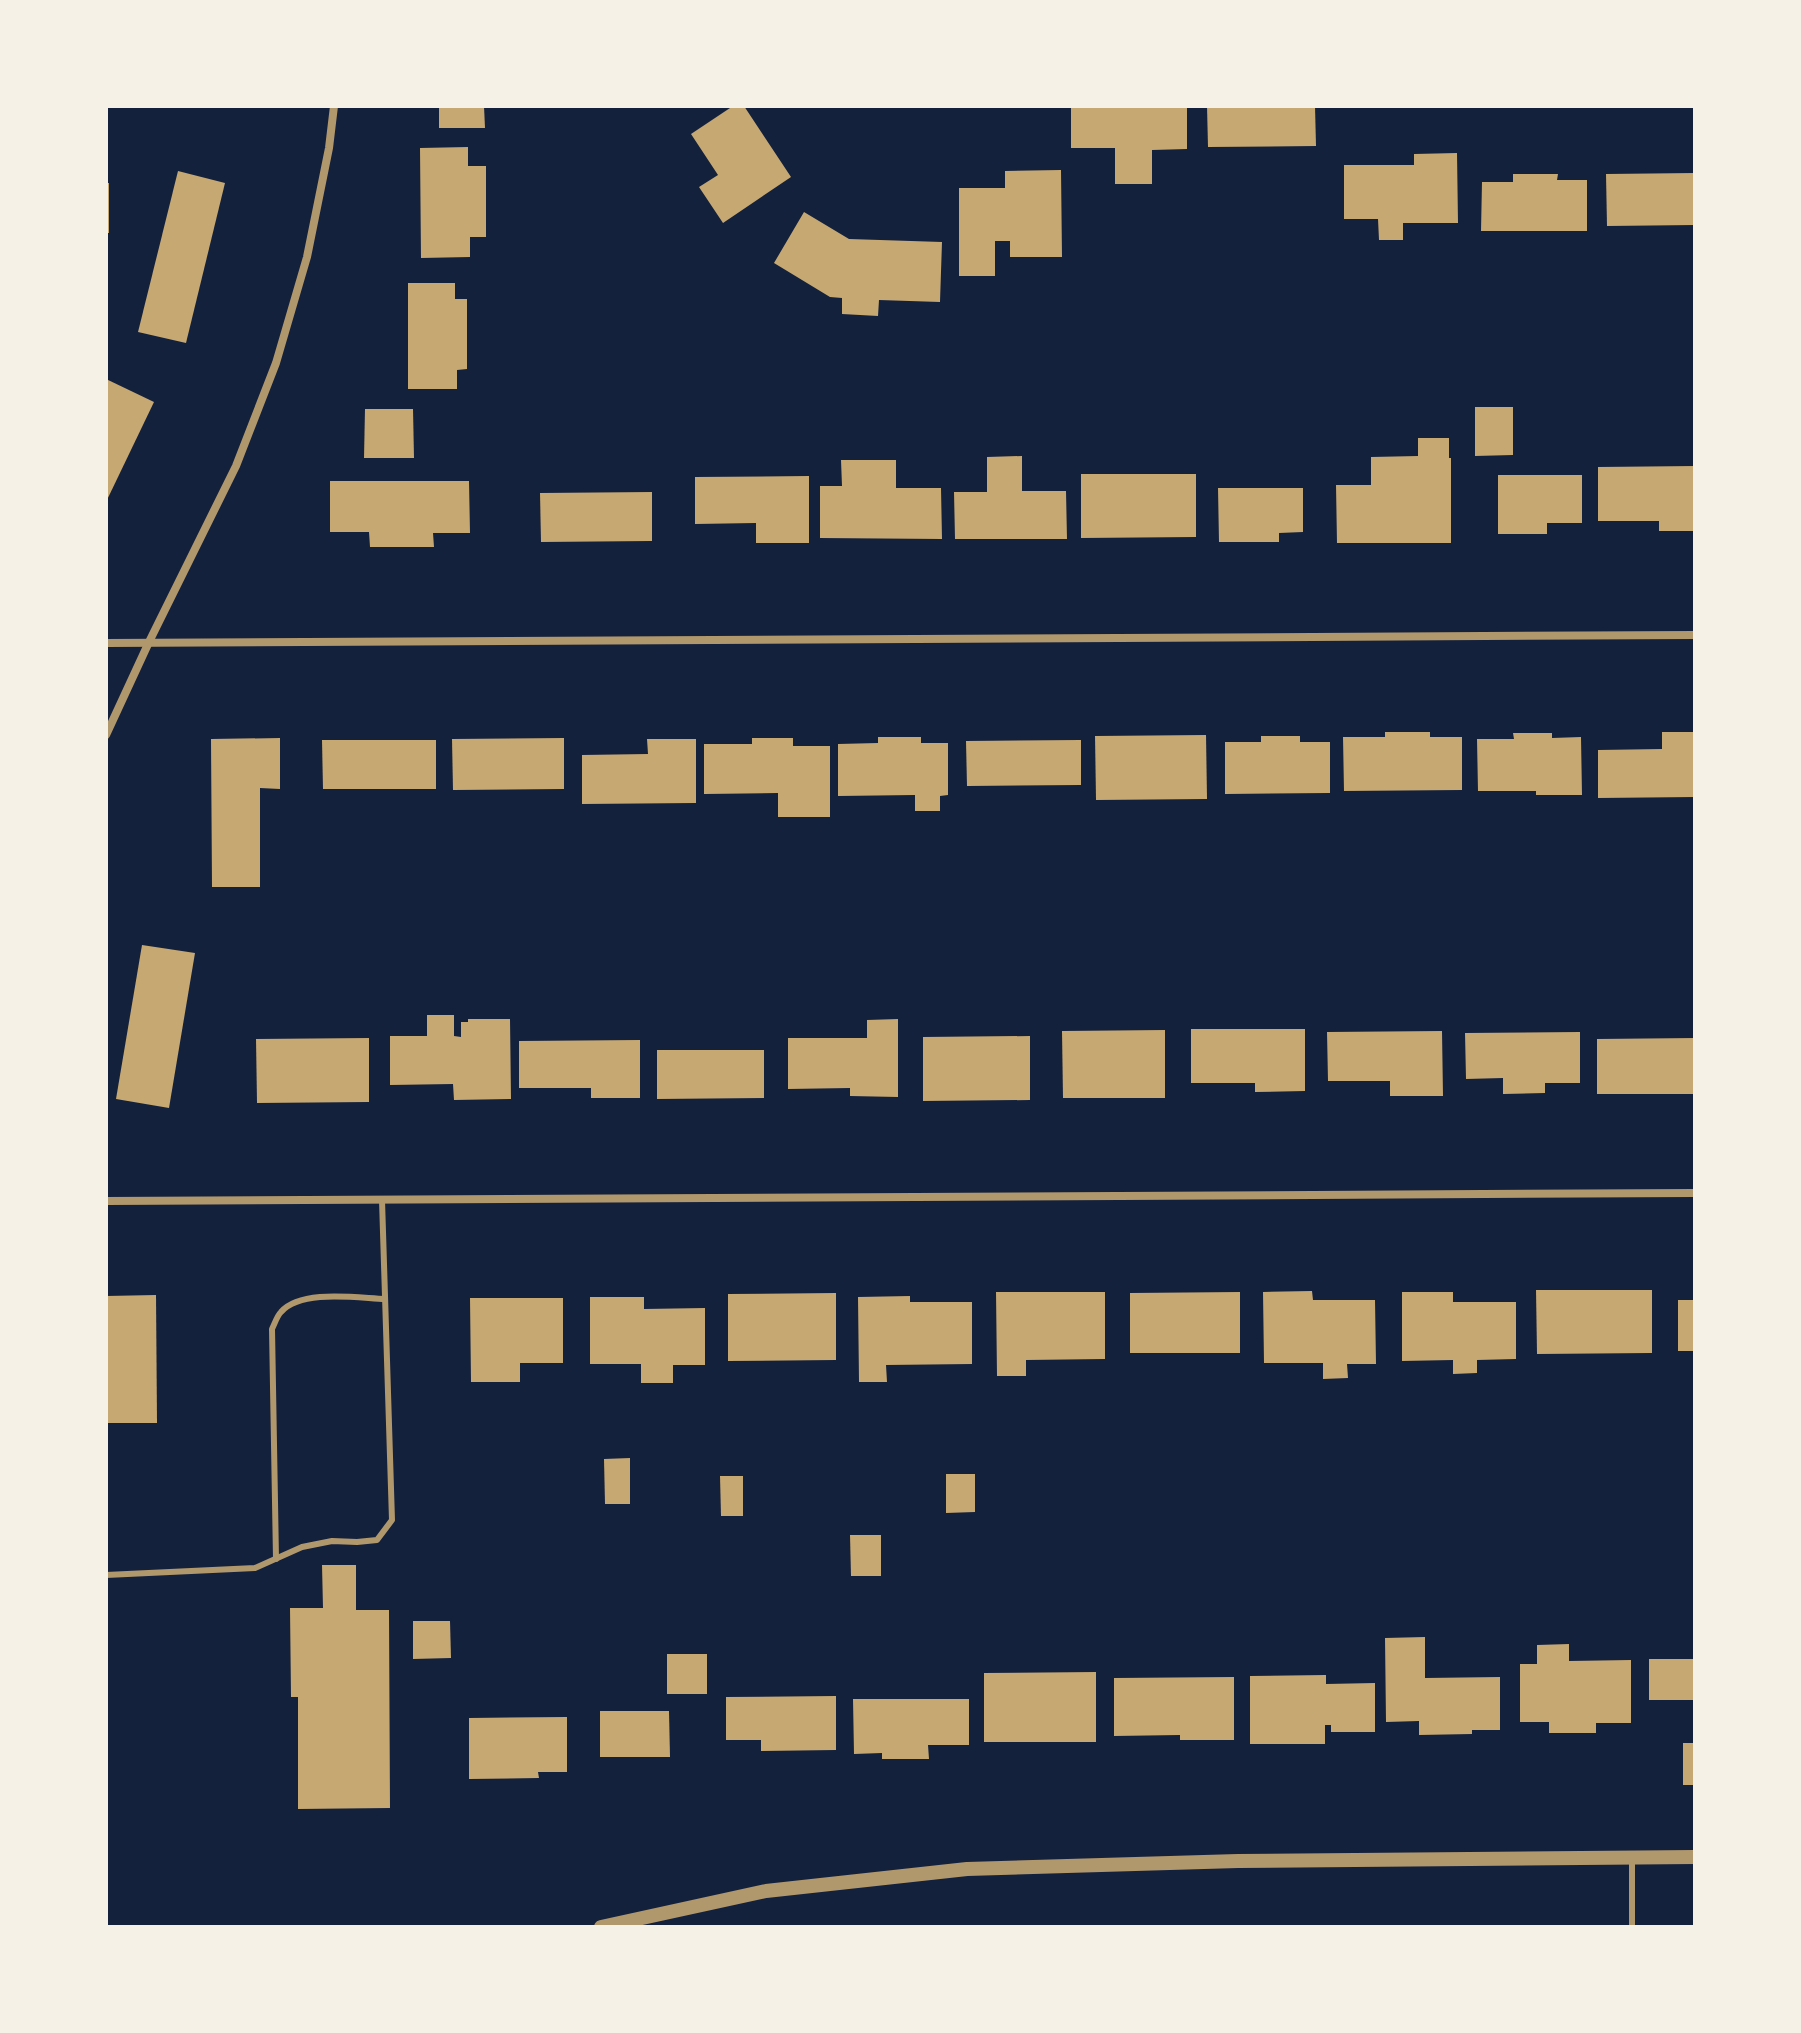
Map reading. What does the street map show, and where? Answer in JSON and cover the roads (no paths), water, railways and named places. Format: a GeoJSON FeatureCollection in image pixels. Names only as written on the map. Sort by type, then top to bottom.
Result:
{"type":"FeatureCollection","features":[{"type":"Feature","properties":{"kind":"street"},"geometry":{"type":"LineString","coordinates":[[106,735],[236,466],[276,363],[307,257],[329,148],[334,106]]}},
{"type":"Feature","properties":{"kind":"street"},"geometry":{"type":"LineString","coordinates":[[106,643],[1695,635]]}},
{"type":"Feature","properties":{"kind":"street"},"geometry":{"type":"LineString","coordinates":[[106,1201],[1695,1193]]}},
{"type":"Feature","properties":{"kind":"street"},"geometry":{"type":"LineString","coordinates":[[601,1927],[766,1891],[967,1869],[1238,1861],[1695,1857]]}},
{"type":"Feature","properties":{"kind":"lane"},"geometry":{"type":"LineString","coordinates":[[106,1575],[255,1568],[302,1547],[332,1541],[377,1540],[392,1520],[382,1200]]}},
{"type":"Feature","properties":{"kind":"lane"},"geometry":{"type":"LineString","coordinates":[[276,1559],[272,1329],[280,1312],[293,1302],[313,1297],[385,1299]]}},
{"type":"Feature","properties":{"kind":"lane"},"geometry":{"type":"LineString","coordinates":[[1632,1858],[1632,1927]]}}]}
